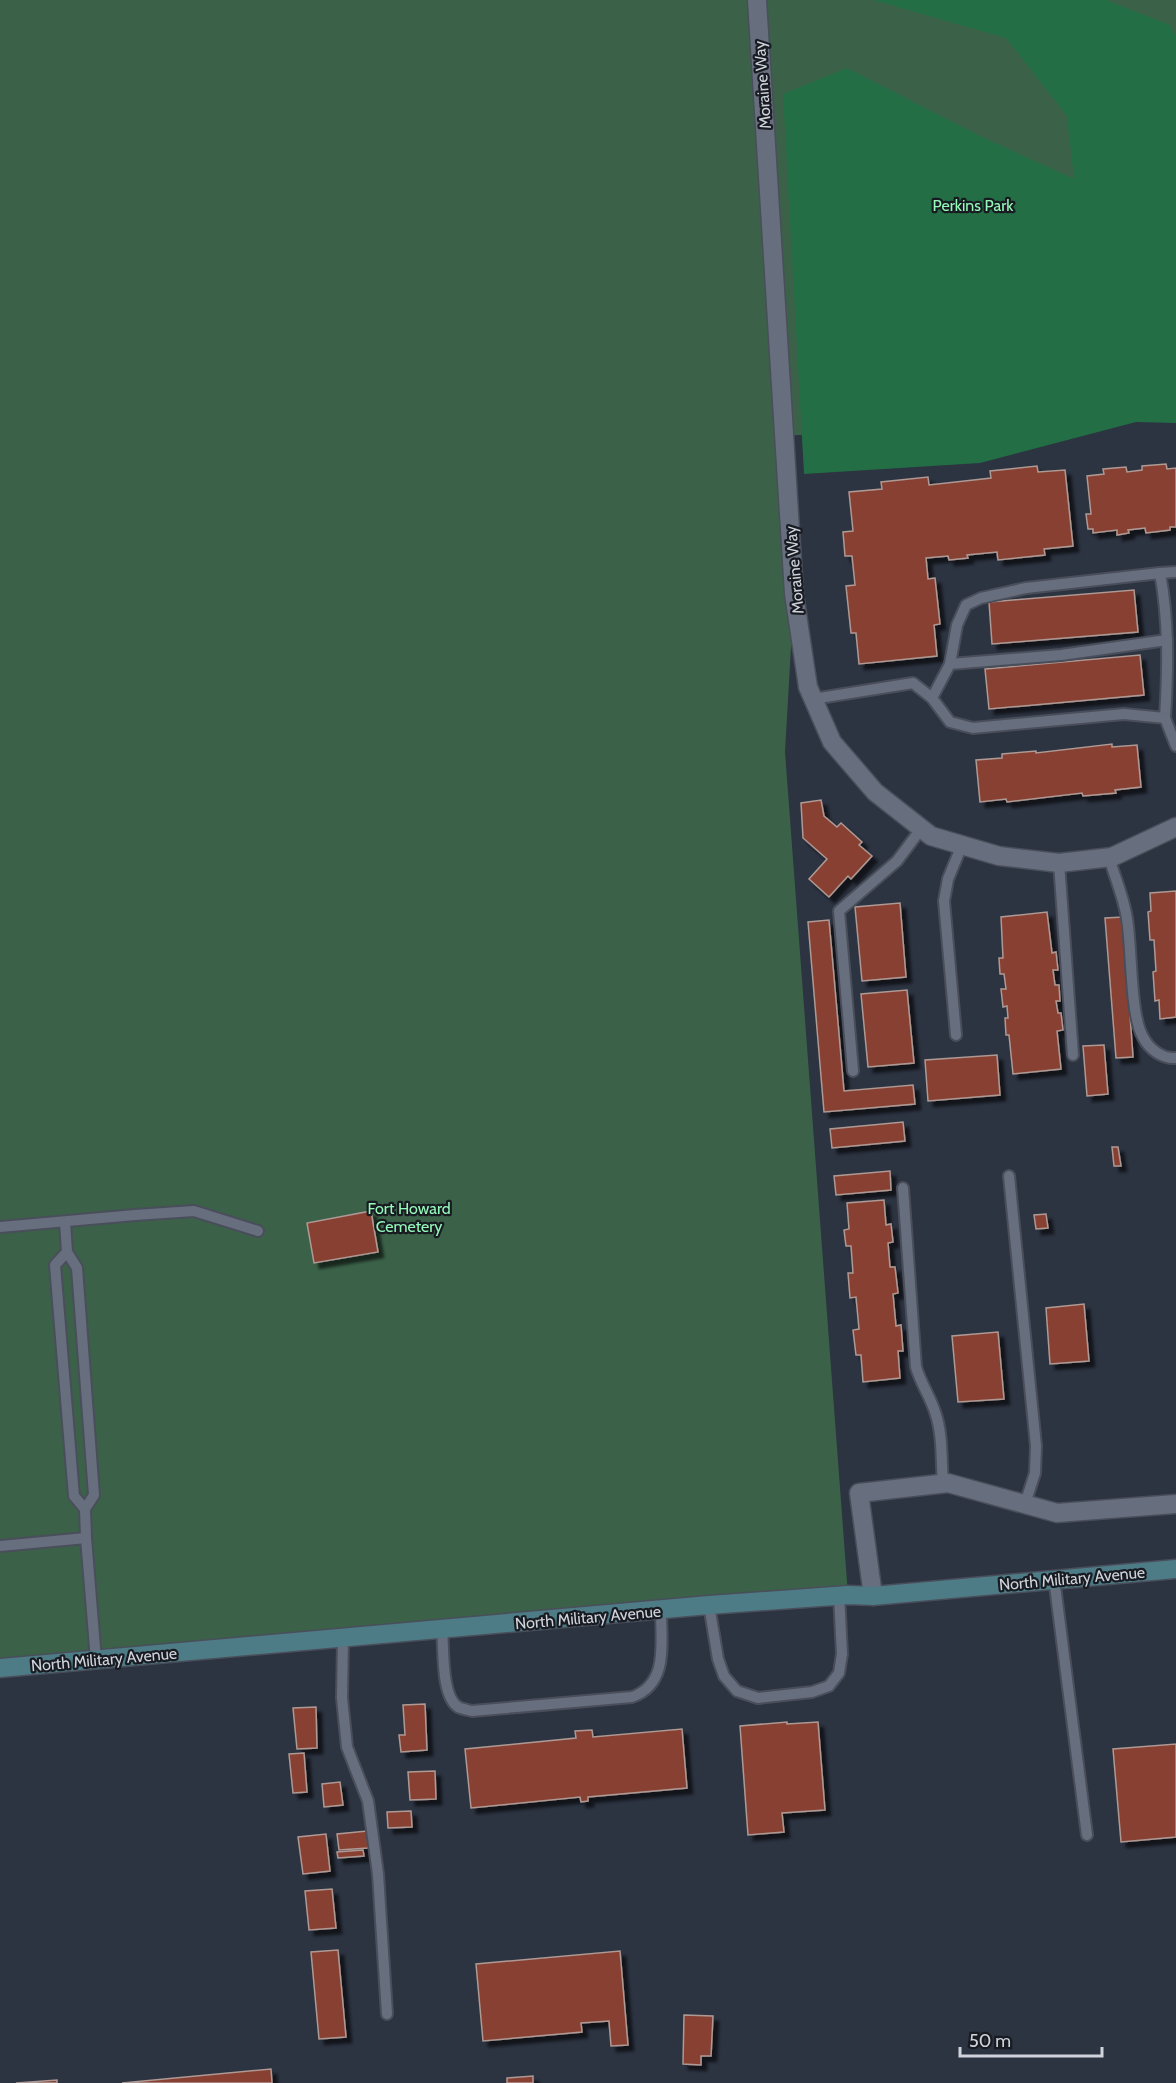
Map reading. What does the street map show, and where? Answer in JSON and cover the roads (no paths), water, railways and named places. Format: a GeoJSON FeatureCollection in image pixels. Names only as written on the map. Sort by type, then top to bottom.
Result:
{"type":"FeatureCollection","features":[{"type":"Feature","properties":{"kind":"main road","name":"North Military Avenue"},"geometry":{"type":"LineString","coordinates":[[0,1668],[709,1605],[839,1595],[873,1596],[1054,1578],[1176,1569]]}},
{"type":"Feature","properties":{"kind":"street","name":"Moraine Way"},"geometry":{"type":"LineString","coordinates":[[757,0],[794,594],[808,687],[832,742],[874,792],[931,836],[999,856],[1059,863],[1109,858],[1176,827]]}},
{"type":"Feature","properties":{"kind":"street"},"geometry":{"type":"LineString","coordinates":[[873,1596],[859,1493],[948,1483],[1057,1513],[1176,1504]]}},
{"type":"Feature","properties":{"kind":"lane"},"geometry":{"type":"LineString","coordinates":[[932,698],[950,664],[957,625],[966,605],[981,598],[1026,588],[1176,572]]}},
{"type":"Feature","properties":{"kind":"lane"},"geometry":{"type":"LineString","coordinates":[[1160,573],[1166,604],[1165,718],[1176,746]]}},
{"type":"Feature","properties":{"kind":"lane"},"geometry":{"type":"LineString","coordinates":[[950,664],[1061,655],[1167,640]]}},
{"type":"Feature","properties":{"kind":"lane"},"geometry":{"type":"LineString","coordinates":[[813,699],[913,683],[932,698],[950,722],[973,728],[1124,714],[1165,718]]}},
{"type":"Feature","properties":{"kind":"lane"},"geometry":{"type":"LineString","coordinates":[[852,1071],[839,911],[897,861],[921,829]]}},
{"type":"Feature","properties":{"kind":"lane"},"geometry":{"type":"LineString","coordinates":[[956,1035],[944,901],[948,879],[962,845]]}},
{"type":"Feature","properties":{"kind":"lane"},"geometry":{"type":"LineString","coordinates":[[1109,858],[1127,918],[1136,1012],[1142,1036],[1155,1052],[1170,1059],[1176,1058]]}},
{"type":"Feature","properties":{"kind":"lane"},"geometry":{"type":"LineString","coordinates":[[1059,863],[1073,1055]]}},
{"type":"Feature","properties":{"kind":"lane"},"geometry":{"type":"LineString","coordinates":[[1009,1176],[1036,1446],[1035,1473],[1025,1504]]}},
{"type":"Feature","properties":{"kind":"lane"},"geometry":{"type":"LineString","coordinates":[[903,1188],[916,1367],[921,1385],[935,1412],[940,1429],[943,1484]]}},
{"type":"Feature","properties":{"kind":"lane"},"geometry":{"type":"LineString","coordinates":[[0,1227],[194,1211],[258,1232]]}},
{"type":"Feature","properties":{"kind":"lane"},"geometry":{"type":"LineString","coordinates":[[65,1222],[67,1252],[76,1268],[94,1495],[85,1509],[96,1660]]}},
{"type":"Feature","properties":{"kind":"lane"},"geometry":{"type":"LineString","coordinates":[[67,1252],[56,1265],[74,1496],[85,1509]]}},
{"type":"Feature","properties":{"kind":"lane"},"geometry":{"type":"LineString","coordinates":[[0,1546],[86,1538]]}},
{"type":"Feature","properties":{"kind":"lane"},"geometry":{"type":"LineString","coordinates":[[1054,1578],[1087,1835]]}},
{"type":"Feature","properties":{"kind":"lane"},"geometry":{"type":"LineString","coordinates":[[709,1605],[718,1659],[724,1676],[737,1691],[758,1698],[812,1692],[829,1686],[839,1673],[842,1654],[839,1595]]}},
{"type":"Feature","properties":{"kind":"lane"},"geometry":{"type":"LineString","coordinates":[[442,1630],[447,1688],[451,1699],[459,1707],[472,1712],[632,1697],[642,1693],[652,1685],[659,1671],[661,1611]]}},
{"type":"Feature","properties":{"kind":"lane"},"geometry":{"type":"LineString","coordinates":[[343,1639],[342,1698],[346,1747],[368,1801],[378,1874],[387,2014]]}},
{"type":"Feature","properties":{"kind":"park label","name":"Perkins Park"},"geometry":{"type":"Point","coordinates":[973,205]}},
{"type":"Feature","properties":{"kind":"park label","name":"Fort Howard Cemetery"},"geometry":{"type":"Point","coordinates":[409,1217]}}]}
